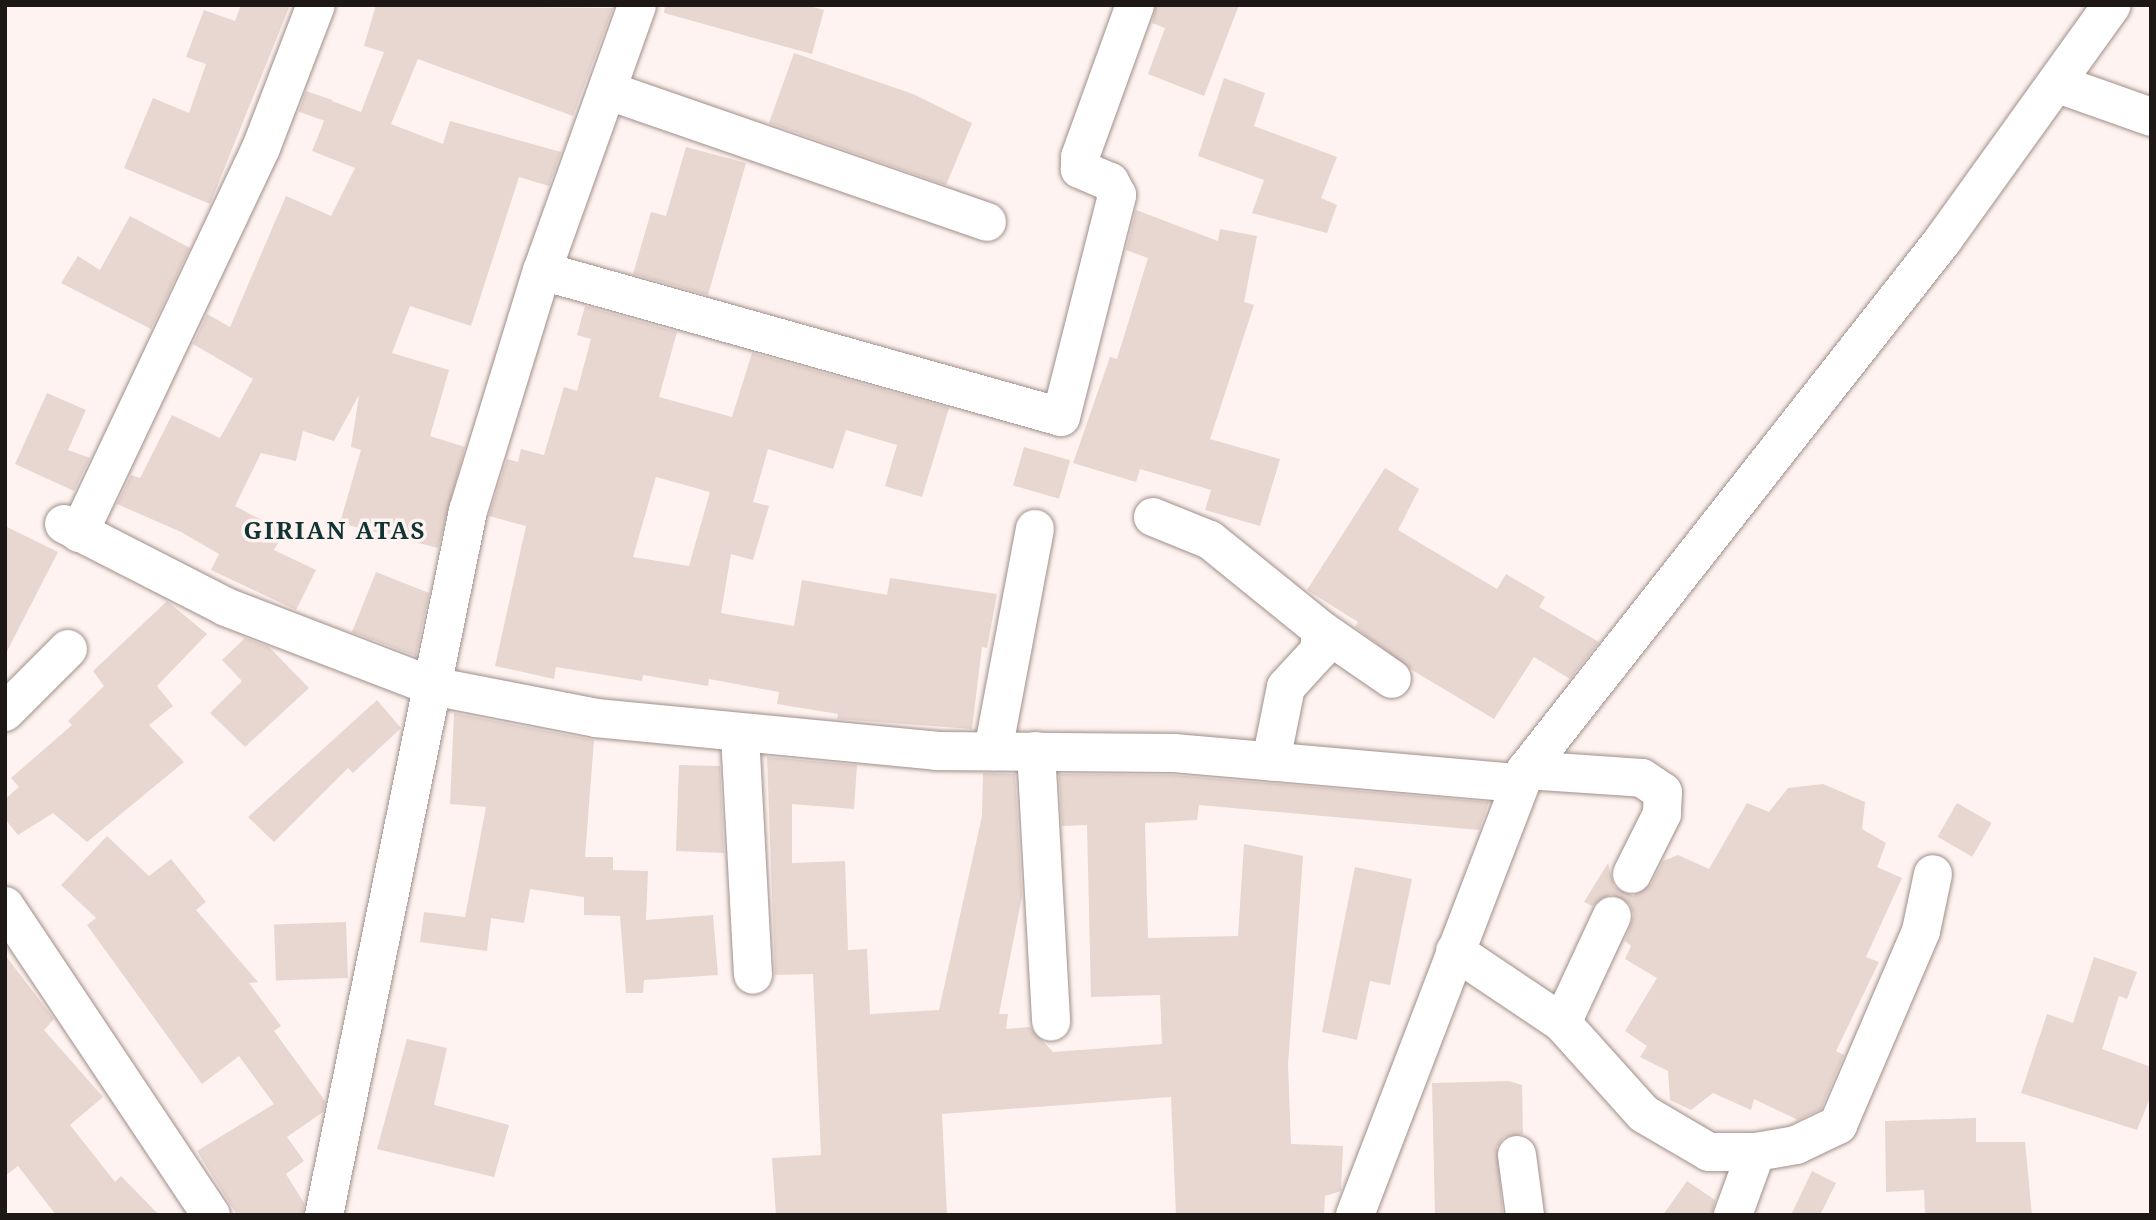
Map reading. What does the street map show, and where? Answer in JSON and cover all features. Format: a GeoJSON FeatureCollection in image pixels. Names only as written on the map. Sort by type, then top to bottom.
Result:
{"type":"FeatureCollection","features":[{"type":"Feature","properties":{"kind":"street"},"geometry":{"type":"LineString","coordinates":[[316,5],[256,160],[71,528],[226,607],[432,686],[597,718],[740,735],[993,751],[1271,761],[1522,776],[1642,778],[1663,792],[1662,814],[1632,874]]}},
{"type":"Feature","properties":{"kind":"street"},"geometry":{"type":"LineString","coordinates":[[324,1215],[468,511],[542,271],[609,91],[636,5]]}},
{"type":"Feature","properties":{"kind":"street"},"geometry":{"type":"LineString","coordinates":[[542,271],[1061,417],[1117,195],[1110,182],[1080,169],[1080,157],[1135,5]]}},
{"type":"Feature","properties":{"kind":"street"},"geometry":{"type":"LineString","coordinates":[[1355,1215],[1522,776],[2058,84],[2112,5]]}},
{"type":"Feature","properties":{"kind":"street"},"geometry":{"type":"LineString","coordinates":[[2058,84],[2151,117]]}},
{"type":"Feature","properties":{"kind":"street"},"geometry":{"type":"LineString","coordinates":[[609,91],[987,222]]}},
{"type":"Feature","properties":{"kind":"street"},"geometry":{"type":"LineString","coordinates":[[1153,517],[1210,540],[1321,630],[1392,679]]}},
{"type":"Feature","properties":{"kind":"street"},"geometry":{"type":"LineString","coordinates":[[993,751],[1035,529]]}},
{"type":"Feature","properties":{"kind":"street"},"geometry":{"type":"LineString","coordinates":[[1271,761],[1286,687],[1319,650],[1321,630]]}},
{"type":"Feature","properties":{"kind":"street"},"geometry":{"type":"LineString","coordinates":[[5,712],[68,649]]}},
{"type":"Feature","properties":{"kind":"street"},"geometry":{"type":"LineString","coordinates":[[740,735],[753,975]]}},
{"type":"Feature","properties":{"kind":"street"},"geometry":{"type":"LineString","coordinates":[[1035,751],[1051,1022]]}},
{"type":"Feature","properties":{"kind":"street"},"geometry":{"type":"LineString","coordinates":[[1455,951],[1562,1023],[1644,1114],[1709,1152],[1756,1152],[1796,1145],[1838,1125],[1920,931],[1933,874]]}},
{"type":"Feature","properties":{"kind":"street"},"geometry":{"type":"LineString","coordinates":[[5,906],[211,1215]]}},
{"type":"Feature","properties":{"kind":"street"},"geometry":{"type":"LineString","coordinates":[[1562,1023],[1612,916]]}},
{"type":"Feature","properties":{"kind":"street"},"geometry":{"type":"LineString","coordinates":[[1733,1215],[1756,1152]]}},
{"type":"Feature","properties":{"kind":"street"},"geometry":{"type":"LineString","coordinates":[[1517,1156],[1525,1215]]}},
{"type":"Feature","properties":{"kind":"building"},"geometry":{"type":"Polygon","coordinates":[[[241,5],[290,5],[210,204],[124,168],[153,98],[189,113],[206,64],[186,57],[204,10],[235,21],[241,5]]]}},
{"type":"Feature","properties":{"kind":"building"},"geometry":{"type":"Polygon","coordinates":[[[376,5],[613,8],[573,116],[418,59],[391,124],[443,144],[450,121],[561,152],[549,186],[519,177],[471,326],[410,306],[392,353],[449,370],[430,436],[465,447],[438,548],[340,523],[361,450],[351,447],[359,395],[334,441],[303,431],[296,461],[261,453],[235,506],[284,532],[274,550],[316,570],[296,610],[211,570],[219,554],[181,532],[117,504],[131,475],[140,478],[172,415],[220,438],[253,379],[193,344],[207,314],[230,327],[286,196],[331,216],[355,168],[312,151],[332,101],[361,112],[384,52],[364,46],[376,5]]]}},
{"type":"Feature","properties":{"kind":"building"},"geometry":{"type":"Polygon","coordinates":[[[665,5],[806,5],[824,10],[812,54],[664,13],[665,5]]]}},
{"type":"Feature","properties":{"kind":"building"},"geometry":{"type":"Polygon","coordinates":[[[1156,5],[1239,5],[1204,96],[1148,74],[1165,28],[1152,23],[1156,5]]]}},
{"type":"Feature","properties":{"kind":"building"},"geometry":{"type":"Polygon","coordinates":[[[794,53],[913,94],[972,123],[946,185],[769,123],[794,53]]]}},
{"type":"Feature","properties":{"kind":"building"},"geometry":{"type":"Polygon","coordinates":[[[1224,78],[1265,93],[1254,126],[1337,157],[1321,198],[1337,205],[1327,233],[1252,213],[1264,180],[1198,156],[1224,78]]]}},
{"type":"Feature","properties":{"kind":"building"},"geometry":{"type":"Polygon","coordinates":[[[306,91],[332,100],[325,121],[299,112],[306,91]]]}},
{"type":"Feature","properties":{"kind":"building"},"geometry":{"type":"Polygon","coordinates":[[[686,147],[746,163],[708,295],[633,274],[651,212],[666,216],[686,147]]]}},
{"type":"Feature","properties":{"kind":"building"},"geometry":{"type":"Polygon","coordinates":[[[1136,210],[1218,241],[1220,229],[1257,236],[1244,302],[1254,305],[1210,439],[1280,459],[1260,526],[1205,510],[1211,490],[1140,469],[1136,482],[1073,463],[1110,357],[1117,359],[1148,258],[1126,250],[1136,210]]]}},
{"type":"Feature","properties":{"kind":"building"},"geometry":{"type":"Polygon","coordinates":[[[130,216],[190,248],[151,329],[61,283],[78,256],[100,270],[130,216]]]}},
{"type":"Feature","properties":{"kind":"building"},"geometry":{"type":"Polygon","coordinates":[[[585,306],[677,332],[659,397],[732,417],[752,353],[949,408],[922,497],[885,486],[897,445],[846,430],[833,469],[768,449],[753,502],[769,506],[753,560],[731,554],[721,613],[794,626],[802,580],[887,595],[890,578],[997,594],[987,648],[982,647],[972,729],[837,719],[838,714],[777,704],[779,692],[709,679],[708,686],[643,675],[642,681],[556,667],[554,679],[495,666],[526,526],[489,516],[507,459],[518,462],[521,449],[544,455],[564,387],[577,391],[591,339],[577,335],[585,306]],[[656,477],[633,557],[689,566],[710,492],[656,477]]]}},
{"type":"Feature","properties":{"kind":"building"},"geometry":{"type":"Polygon","coordinates":[[[47,393],[86,410],[68,450],[90,458],[74,491],[15,464],[47,393]]]}},
{"type":"Feature","properties":{"kind":"building"},"geometry":{"type":"Polygon","coordinates":[[[1024,447],[1070,460],[1059,499],[1013,485],[1024,447]]]}},
{"type":"Feature","properties":{"kind":"building"},"geometry":{"type":"Polygon","coordinates":[[[1385,468],[1419,489],[1398,530],[1497,589],[1506,574],[1545,597],[1539,607],[1599,642],[1570,679],[1534,657],[1494,719],[1412,670],[1355,627],[1358,622],[1307,590],[1385,468]]]}},
{"type":"Feature","properties":{"kind":"building"},"geometry":{"type":"Polygon","coordinates":[[[5,526],[58,552],[5,655],[5,526]]]}},
{"type":"Feature","properties":{"kind":"building"},"geometry":{"type":"Polygon","coordinates":[[[376,572],[429,593],[416,656],[352,632],[376,572]]]}},
{"type":"Feature","properties":{"kind":"building"},"geometry":{"type":"Polygon","coordinates":[[[167,601],[207,634],[157,686],[173,706],[149,725],[184,762],[87,842],[53,813],[18,835],[5,819],[5,799],[19,787],[11,778],[72,725],[68,721],[104,686],[93,671],[167,601]]]}},
{"type":"Feature","properties":{"kind":"building"},"geometry":{"type":"Polygon","coordinates":[[[245,638],[269,647],[309,688],[245,747],[210,713],[242,681],[222,660],[245,638]]]}},
{"type":"Feature","properties":{"kind":"building"},"geometry":{"type":"Polygon","coordinates":[[[377,700],[401,728],[353,773],[348,768],[274,842],[248,817],[377,700]]]}},
{"type":"Feature","properties":{"kind":"building"},"geometry":{"type":"Polygon","coordinates":[[[454,713],[594,740],[585,857],[613,857],[613,870],[648,871],[646,920],[713,915],[718,975],[644,980],[643,993],[626,993],[620,916],[584,915],[584,897],[530,889],[524,923],[491,918],[487,951],[420,942],[424,912],[465,917],[486,807],[450,804],[454,713]]]}},
{"type":"Feature","properties":{"kind":"building"},"geometry":{"type":"Polygon","coordinates":[[[767,757],[857,765],[854,809],[792,804],[792,863],[845,861],[848,950],[867,949],[870,1014],[939,1010],[982,816],[983,773],[1015,774],[1022,896],[999,1014],[1008,1014],[1006,1029],[1030,1027],[1053,1052],[1162,1044],[1160,995],[1091,997],[1087,825],[1062,826],[1059,774],[1173,775],[1489,802],[1479,830],[1199,805],[1197,820],[1145,823],[1148,938],[1238,936],[1244,844],[1303,856],[1288,1065],[1291,1144],[1343,1146],[1341,1191],[1325,1196],[1324,1215],[1176,1215],[1171,1097],[942,1114],[947,1215],[776,1215],[772,1158],[821,1155],[813,974],[775,975],[767,757]]]}},
{"type":"Feature","properties":{"kind":"building"},"geometry":{"type":"Polygon","coordinates":[[[679,765],[720,766],[724,853],[676,851],[679,765]]]}},
{"type":"Feature","properties":{"kind":"building"},"geometry":{"type":"Polygon","coordinates":[[[1823,784],[1865,802],[1862,829],[1886,843],[1877,867],[1902,878],[1866,957],[1879,962],[1836,1051],[1844,1055],[1821,1109],[1798,1120],[1754,1099],[1751,1110],[1713,1093],[1691,1110],[1670,1100],[1668,1071],[1640,1057],[1647,1046],[1625,1031],[1657,978],[1625,959],[1631,946],[1625,941],[1634,915],[1630,904],[1611,894],[1592,906],[1584,902],[1608,863],[1614,887],[1633,896],[1651,884],[1663,861],[1678,855],[1709,869],[1747,803],[1769,812],[1788,788],[1823,784]]]}},
{"type":"Feature","properties":{"kind":"building"},"geometry":{"type":"Polygon","coordinates":[[[1957,803],[1992,823],[1972,857],[1938,837],[1957,803]]]}},
{"type":"Feature","properties":{"kind":"building"},"geometry":{"type":"Polygon","coordinates":[[[107,836],[149,876],[171,859],[206,902],[196,910],[258,982],[249,983],[281,1026],[274,1031],[325,1101],[323,1112],[287,1137],[304,1161],[286,1174],[304,1203],[303,1215],[237,1215],[197,1151],[274,1104],[239,1056],[202,1084],[87,925],[96,918],[61,885],[107,836]]]}},
{"type":"Feature","properties":{"kind":"building"},"geometry":{"type":"Polygon","coordinates":[[[1355,867],[1412,879],[1390,985],[1370,981],[1357,1040],[1322,1032],[1355,867]]]}},
{"type":"Feature","properties":{"kind":"building"},"geometry":{"type":"Polygon","coordinates":[[[346,922],[348,978],[276,980],[274,925],[346,922]]]}},
{"type":"Feature","properties":{"kind":"building"},"geometry":{"type":"Polygon","coordinates":[[[5,955],[54,1019],[44,1030],[103,1097],[70,1125],[115,1182],[121,1176],[159,1215],[56,1215],[18,1166],[5,1176],[5,955]]]}},
{"type":"Feature","properties":{"kind":"building"},"geometry":{"type":"Polygon","coordinates":[[[2094,957],[2137,972],[2127,999],[2119,996],[2102,1049],[2151,1067],[2151,1096],[2137,1130],[2021,1093],[2047,1014],[2073,1023],[2094,957]]]}},
{"type":"Feature","properties":{"kind":"building"},"geometry":{"type":"Polygon","coordinates":[[[407,1039],[447,1048],[434,1105],[509,1125],[494,1177],[377,1149],[407,1039]]]}},
{"type":"Feature","properties":{"kind":"building"},"geometry":{"type":"Polygon","coordinates":[[[1509,1081],[1522,1085],[1523,1134],[1504,1137],[1497,1147],[1503,1215],[1435,1215],[1432,1083],[1509,1081]]]}},
{"type":"Feature","properties":{"kind":"building"},"geometry":{"type":"Polygon","coordinates":[[[1976,1118],[1976,1142],[2025,1142],[2032,1215],[1925,1215],[1924,1190],[1886,1192],[1885,1121],[1976,1118]]]}},
{"type":"Feature","properties":{"kind":"building"},"geometry":{"type":"Polygon","coordinates":[[[1812,1171],[1836,1183],[1820,1215],[1791,1215],[1812,1171]]]}},
{"type":"Feature","properties":{"kind":"building"},"geometry":{"type":"Polygon","coordinates":[[[1687,1181],[1715,1200],[1712,1215],[1663,1215],[1687,1181]]]}},
{"type":"Feature","properties":{"kind":"district","name":"GIRIAN ATAS"},"geometry":{"type":"Point","coordinates":[335,530]}}]}
